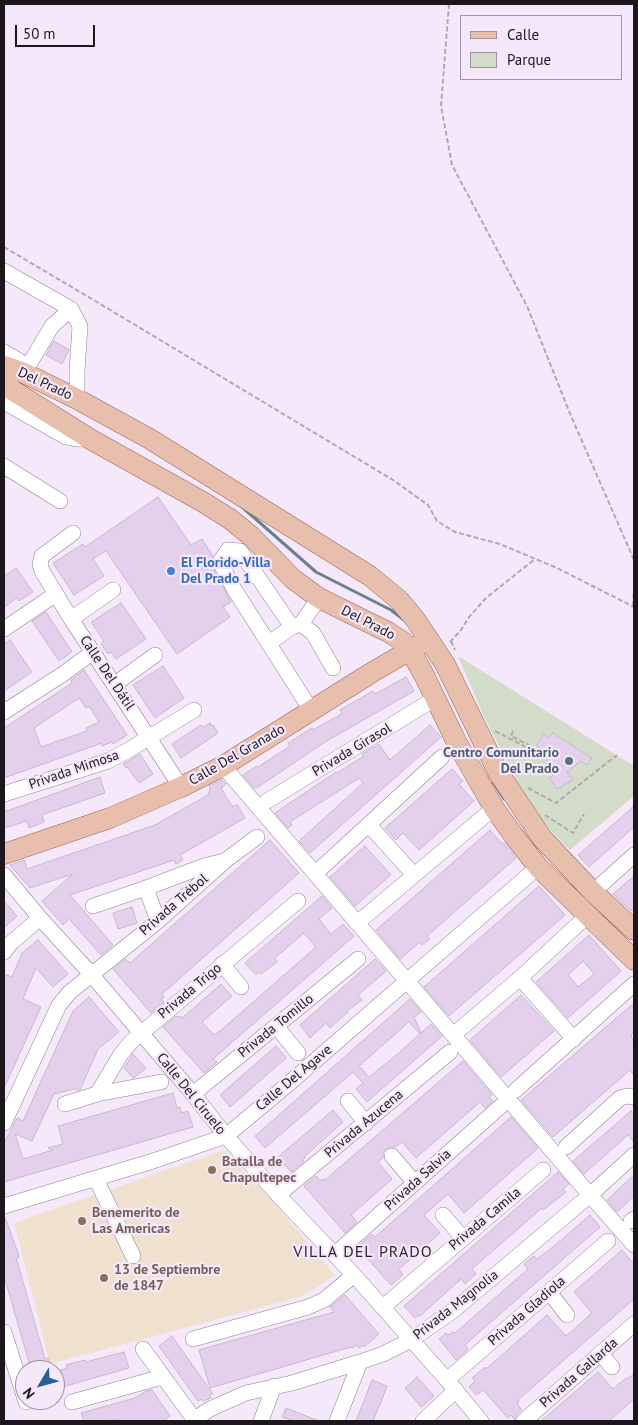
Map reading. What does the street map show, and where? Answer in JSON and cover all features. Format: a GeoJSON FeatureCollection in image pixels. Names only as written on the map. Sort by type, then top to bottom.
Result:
{"type":"FeatureCollection","features":[{"type":"Feature","properties":{"kind":"main road","name":"Del Prado"},"geometry":{"type":"LineString","coordinates":[[4,366],[26,370],[150,438],[370,576],[399,600],[415,619],[445,664],[498,772],[542,838],[593,892],[634,930]]}},
{"type":"Feature","properties":{"kind":"main road","name":"Del Prado"},"geometry":{"type":"LineString","coordinates":[[4,385],[90,439],[230,519],[251,536],[293,579],[319,598],[388,632],[402,641],[410,650],[436,698],[456,741],[494,808],[514,836],[538,867],[634,960]]}},
{"type":"Feature","properties":{"kind":"main road","name":"Calle Del Granado"},"geometry":{"type":"LineString","coordinates":[[4,854],[110,818],[182,787],[223,766],[410,650],[434,647]]}},
{"type":"Feature","properties":{"kind":"street"},"geometry":{"type":"LineString","coordinates":[[4,271],[71,309],[80,326],[76,372],[77,399]]}},
{"type":"Feature","properties":{"kind":"street"},"geometry":{"type":"LineString","coordinates":[[4,352],[26,370],[52,326],[71,309]]}},
{"type":"Feature","properties":{"kind":"street"},"geometry":{"type":"LineString","coordinates":[[4,402],[66,436],[76,439],[90,439]]}},
{"type":"Feature","properties":{"kind":"street"},"geometry":{"type":"LineString","coordinates":[[4,466],[60,501]]}},
{"type":"Feature","properties":{"kind":"street","name":"Calle Del Dátil"},"geometry":{"type":"LineString","coordinates":[[73,533],[42,556],[40,564],[42,571],[71,619],[182,787]]}},
{"type":"Feature","properties":{"kind":"street"},"geometry":{"type":"LineString","coordinates":[[311,710],[234,589],[220,562],[228,550],[240,551],[296,625],[313,633],[333,668]]}},
{"type":"Feature","properties":{"kind":"street"},"geometry":{"type":"LineString","coordinates":[[71,619],[113,590]]}},
{"type":"Feature","properties":{"kind":"street"},"geometry":{"type":"LineString","coordinates":[[4,629],[56,594]]}},
{"type":"Feature","properties":{"kind":"street"},"geometry":{"type":"LineString","coordinates":[[269,644],[296,625],[319,598]]}},
{"type":"Feature","properties":{"kind":"street"},"geometry":{"type":"LineString","coordinates":[[4,712],[93,652]]}},
{"type":"Feature","properties":{"kind":"street"},"geometry":{"type":"LineString","coordinates":[[115,684],[155,655]]}},
{"type":"Feature","properties":{"kind":"street","name":"Privada Girasol"},"geometry":{"type":"LineString","coordinates":[[267,801],[436,698]]}},
{"type":"Feature","properties":{"kind":"street","name":"Privada Mimosa"},"geometry":{"type":"LineString","coordinates":[[4,794],[108,761],[150,738],[194,710]]}},
{"type":"Feature","properties":{"kind":"street"},"geometry":{"type":"LineString","coordinates":[[319,870],[442,757]]}},
{"type":"Feature","properties":{"kind":"street"},"geometry":{"type":"LineString","coordinates":[[223,766],[634,1245]]}},
{"type":"Feature","properties":{"kind":"street"},"geometry":{"type":"LineString","coordinates":[[362,919],[494,808]]}},
{"type":"Feature","properties":{"kind":"street"},"geometry":{"type":"LineString","coordinates":[[369,825],[414,875]]}},
{"type":"Feature","properties":{"kind":"street","name":"Privada Trébol"},"geometry":{"type":"LineString","coordinates":[[4,1122],[59,1005],[70,992],[158,921],[226,860],[257,837]]}},
{"type":"Feature","properties":{"kind":"street"},"geometry":{"type":"LineString","coordinates":[[593,892],[634,855]]}},
{"type":"Feature","properties":{"kind":"street"},"geometry":{"type":"LineString","coordinates":[[93,906],[226,860]]}},
{"type":"Feature","properties":{"kind":"street","name":"Calle Del Agave"},"geometry":{"type":"LineString","coordinates":[[4,1206],[96,1179],[226,1136],[538,867]]}},
{"type":"Feature","properties":{"kind":"street","name":"Calle Del Ciruelo"},"geometry":{"type":"LineString","coordinates":[[4,875],[142,1033],[278,1196],[335,1254],[383,1307],[481,1421]]}},
{"type":"Feature","properties":{"kind":"street"},"geometry":{"type":"LineString","coordinates":[[146,888],[158,921]]}},
{"type":"Feature","properties":{"kind":"street","name":"Privada Trigo"},"geometry":{"type":"LineString","coordinates":[[97,1094],[121,1054],[131,1042],[298,901]]}},
{"type":"Feature","properties":{"kind":"street"},"geometry":{"type":"LineString","coordinates":[[459,1030],[520,978],[588,915]]}},
{"type":"Feature","properties":{"kind":"street"},"geometry":{"type":"LineString","coordinates":[[4,952],[10,943],[40,918]]}},
{"type":"Feature","properties":{"kind":"street","name":"Privada Tomillo"},"geometry":{"type":"LineString","coordinates":[[193,1094],[358,958]]}},
{"type":"Feature","properties":{"kind":"street"},"geometry":{"type":"LineString","coordinates":[[222,964],[241,987]]}},
{"type":"Feature","properties":{"kind":"street"},"geometry":{"type":"LineString","coordinates":[[520,978],[574,1039]]}},
{"type":"Feature","properties":{"kind":"street"},"geometry":{"type":"LineString","coordinates":[[516,1090],[634,984]]}},
{"type":"Feature","properties":{"kind":"street"},"geometry":{"type":"LineString","coordinates":[[276,1026],[298,1053]]}},
{"type":"Feature","properties":{"kind":"street","name":"Privada Azucena"},"geometry":{"type":"LineString","coordinates":[[278,1196],[450,1052]]}},
{"type":"Feature","properties":{"kind":"street"},"geometry":{"type":"LineString","coordinates":[[65,1104],[97,1094],[161,1082]]}},
{"type":"Feature","properties":{"kind":"street"},"geometry":{"type":"LineString","coordinates":[[566,1147],[620,1098],[627,1096],[634,1098]]}},
{"type":"Feature","properties":{"kind":"street"},"geometry":{"type":"LineString","coordinates":[[348,1101],[366,1123]]}},
{"type":"Feature","properties":{"kind":"street","name":"Privada Salvia"},"geometry":{"type":"LineString","coordinates":[[335,1254],[500,1106]]}},
{"type":"Feature","properties":{"kind":"street","name":"Privada Magnolia"},"geometry":{"type":"LineString","coordinates":[[193,1420],[210,1409],[246,1393],[292,1383],[360,1362],[383,1354],[411,1340],[454,1310],[590,1195],[634,1155]]}},
{"type":"Feature","properties":{"kind":"street"},"geometry":{"type":"LineString","coordinates":[[392,1156],[415,1183]]}},
{"type":"Feature","properties":{"kind":"street","name":"Privada Camila"},"geometry":{"type":"LineString","coordinates":[[383,1307],[543,1170]]}},
{"type":"Feature","properties":{"kind":"street"},"geometry":{"type":"LineString","coordinates":[[96,1179],[133,1256]]}},
{"type":"Feature","properties":{"kind":"street"},"geometry":{"type":"LineString","coordinates":[[443,1215],[463,1238]]}},
{"type":"Feature","properties":{"kind":"street","name":"Privada Gladiola"},"geometry":{"type":"LineString","coordinates":[[423,1421],[451,1385],[549,1292],[608,1241]]}},
{"type":"Feature","properties":{"kind":"street"},"geometry":{"type":"LineString","coordinates":[[193,1339],[308,1307],[324,1300],[354,1275]]}},
{"type":"Feature","properties":{"kind":"street"},"geometry":{"type":"LineString","coordinates":[[549,1292],[567,1315]]}},
{"type":"Feature","properties":{"kind":"street","name":"Privada Gallarda"},"geometry":{"type":"LineString","coordinates":[[524,1421],[634,1324]]}},
{"type":"Feature","properties":{"kind":"street"},"geometry":{"type":"LineString","coordinates":[[4,1332],[10,1376]]}},
{"type":"Feature","properties":{"kind":"street"},"geometry":{"type":"LineString","coordinates":[[143,1349],[193,1420]]}},
{"type":"Feature","properties":{"kind":"street"},"geometry":{"type":"LineString","coordinates":[[600,1353],[612,1367]]}},
{"type":"Feature","properties":{"kind":"street"},"geometry":{"type":"LineString","coordinates":[[337,1421],[360,1362]]}},
{"type":"Feature","properties":{"kind":"street"},"geometry":{"type":"LineString","coordinates":[[72,1402],[162,1376]]}},
{"type":"Feature","properties":{"kind":"street"},"geometry":{"type":"LineString","coordinates":[[261,1421],[274,1386]]}},
{"type":"Feature","properties":{"kind":"path"},"geometry":{"type":"LineString","coordinates":[[448,4],[441,106],[452,166],[527,306],[571,416],[634,560]]}},
{"type":"Feature","properties":{"kind":"path"},"geometry":{"type":"LineString","coordinates":[[4,247],[393,480],[428,505],[437,521],[455,532],[500,544],[557,568],[634,607],[634,589]]}},
{"type":"Feature","properties":{"kind":"path"},"geometry":{"type":"LineString","coordinates":[[434,647],[461,630],[486,598],[535,559]]}},
{"type":"Feature","properties":{"kind":"path"},"geometry":{"type":"LineString","coordinates":[[494,736],[489,728],[547,760]]}},
{"type":"Feature","properties":{"kind":"path"},"geometry":{"type":"LineString","coordinates":[[513,731],[511,736],[529,745],[527,749]]}},
{"type":"Feature","properties":{"kind":"path"},"geometry":{"type":"LineString","coordinates":[[510,789],[520,784],[556,803],[616,755]]}},
{"type":"Feature","properties":{"kind":"path"},"geometry":{"type":"LineString","coordinates":[[573,834],[584,814]]}},
{"type":"Feature","properties":{"kind":"shaded area"},"geometry":{"type":"Polygon","coordinates":[[[224,1150],[278,1207],[335,1275],[303,1296],[65,1360],[49,1360],[14,1223],[224,1150]]]}},
{"type":"Feature","properties":{"kind":"green space"},"geometry":{"type":"Polygon","coordinates":[[[458,656],[634,766],[634,796],[570,850],[528,804],[486,721],[458,656]]]}},
{"type":"Feature","properties":{"kind":"building"},"geometry":{"type":"Polygon","coordinates":[[[54,341],[69,350],[62,364],[46,355],[54,341]]]}},
{"type":"Feature","properties":{"kind":"building","name":"El Florido-Villa Del Prado 1"},"geometry":{"type":"Polygon","coordinates":[[[158,497],[191,545],[202,539],[213,556],[212,566],[231,602],[223,607],[230,617],[177,654],[106,551],[93,559],[104,576],[74,595],[53,563],[83,544],[85,547],[158,497]]]}},
{"type":"Feature","properties":{"kind":"building"},"geometry":{"type":"Polygon","coordinates":[[[16,568],[33,592],[19,601],[17,598],[4,607],[4,576],[16,568]]]}},
{"type":"Feature","properties":{"kind":"building"},"geometry":{"type":"Polygon","coordinates":[[[121,603],[146,639],[116,659],[111,652],[108,654],[101,644],[104,641],[91,622],[121,603]]]}},
{"type":"Feature","properties":{"kind":"building"},"geometry":{"type":"Polygon","coordinates":[[[46,612],[72,652],[59,661],[32,621],[46,612]]]}},
{"type":"Feature","properties":{"kind":"building"},"geometry":{"type":"Polygon","coordinates":[[[10,640],[32,672],[4,691],[4,644],[10,640]]]}},
{"type":"Feature","properties":{"kind":"building"},"geometry":{"type":"Polygon","coordinates":[[[163,666],[184,698],[155,718],[133,685],[163,666]]]}},
{"type":"Feature","properties":{"kind":"building"},"geometry":{"type":"Polygon","coordinates":[[[84,670],[127,735],[113,744],[112,742],[102,746],[102,743],[4,778],[4,728],[72,683],[71,680],[84,670]],[[79,698],[34,728],[41,747],[87,731],[86,728],[99,722],[89,706],[86,708],[79,698]]]}},
{"type":"Feature","properties":{"kind":"building"},"geometry":{"type":"Polygon","coordinates":[[[406,677],[414,691],[325,742],[258,787],[254,788],[243,775],[290,746],[288,743],[312,728],[313,730],[338,716],[342,713],[340,710],[373,691],[375,694],[406,677]]]}},
{"type":"Feature","properties":{"kind":"building"},"geometry":{"type":"Polygon","coordinates":[[[210,723],[218,733],[181,758],[172,744],[201,725],[203,727],[210,723]]]}},
{"type":"Feature","properties":{"kind":"building"},"geometry":{"type":"Polygon","coordinates":[[[430,725],[441,737],[310,853],[299,841],[363,783],[359,778],[290,822],[292,825],[288,828],[275,813],[336,772],[364,756],[362,754],[379,744],[390,760],[430,725]]]}},
{"type":"Feature","properties":{"kind":"building","name":"Centro Comunitario Del Prado"},"geometry":{"type":"Polygon","coordinates":[[[553,733],[592,758],[587,765],[581,761],[567,772],[573,780],[557,789],[549,778],[556,773],[537,745],[544,734],[549,738],[553,733]]]}},
{"type":"Feature","properties":{"kind":"building"},"geometry":{"type":"Polygon","coordinates":[[[140,754],[153,774],[139,783],[123,764],[140,754]]]}},
{"type":"Feature","properties":{"kind":"building"},"geometry":{"type":"Polygon","coordinates":[[[452,769],[463,781],[459,784],[474,801],[419,850],[403,833],[396,840],[385,828],[452,769]]]}},
{"type":"Feature","properties":{"kind":"building"},"geometry":{"type":"Polygon","coordinates":[[[100,777],[105,793],[42,815],[44,822],[29,828],[27,821],[4,828],[4,812],[100,777]]]}},
{"type":"Feature","properties":{"kind":"building"},"geometry":{"type":"Polygon","coordinates":[[[222,780],[226,784],[221,788],[231,805],[233,807],[237,804],[245,818],[180,855],[183,860],[176,864],[174,860],[70,895],[113,945],[101,955],[69,919],[63,925],[42,901],[73,874],[30,888],[10,865],[24,860],[27,869],[155,825],[208,795],[209,786],[222,780]]]}},
{"type":"Feature","properties":{"kind":"building"},"geometry":{"type":"Polygon","coordinates":[[[634,806],[634,827],[589,867],[578,855],[634,806]]]}},
{"type":"Feature","properties":{"kind":"building"},"geometry":{"type":"Polygon","coordinates":[[[490,830],[516,858],[427,936],[430,939],[422,945],[420,942],[400,959],[376,930],[490,830]]]}},
{"type":"Feature","properties":{"kind":"building"},"geometry":{"type":"Polygon","coordinates":[[[270,840],[299,873],[162,994],[164,997],[161,999],[164,1002],[151,1013],[113,969],[126,959],[130,963],[270,840]]]}},
{"type":"Feature","properties":{"kind":"building"},"geometry":{"type":"Polygon","coordinates":[[[365,846],[391,875],[355,906],[330,877],[365,846]]]}},
{"type":"Feature","properties":{"kind":"building"},"geometry":{"type":"Polygon","coordinates":[[[634,876],[634,908],[631,911],[613,894],[634,876]]]}},
{"type":"Feature","properties":{"kind":"building"},"geometry":{"type":"Polygon","coordinates":[[[539,886],[565,915],[449,1016],[424,987],[539,886]]]}},
{"type":"Feature","properties":{"kind":"building"},"geometry":{"type":"Polygon","coordinates":[[[322,896],[332,908],[319,919],[331,934],[343,924],[354,936],[213,1059],[217,1062],[204,1073],[163,1027],[176,1016],[182,1018],[221,984],[232,996],[202,1022],[214,1035],[220,1031],[316,947],[304,933],[275,958],[277,962],[261,974],[259,972],[256,975],[245,963],[322,896]]]}},
{"type":"Feature","properties":{"kind":"building"},"geometry":{"type":"Polygon","coordinates":[[[4,901],[17,916],[4,928],[4,901]]]}},
{"type":"Feature","properties":{"kind":"building"},"geometry":{"type":"Polygon","coordinates":[[[132,907],[137,923],[118,929],[113,913],[132,907]]]}},
{"type":"Feature","properties":{"kind":"building"},"geometry":{"type":"Polygon","coordinates":[[[589,935],[621,971],[568,1018],[536,982],[589,935]],[[583,961],[568,975],[578,987],[594,974],[583,961]]]}},
{"type":"Feature","properties":{"kind":"building"},"geometry":{"type":"Polygon","coordinates":[[[38,940],[68,974],[53,987],[36,968],[23,999],[41,1007],[4,1088],[4,974],[12,977],[22,953],[38,940]]]}},
{"type":"Feature","properties":{"kind":"building"},"geometry":{"type":"Polygon","coordinates":[[[375,959],[386,971],[358,995],[362,1000],[347,1011],[330,1028],[326,1023],[310,1038],[300,1025],[375,959]]]}},
{"type":"Feature","properties":{"kind":"building"},"geometry":{"type":"Polygon","coordinates":[[[521,995],[554,1031],[501,1077],[470,1040],[521,995]]]}},
{"type":"Feature","properties":{"kind":"building"},"geometry":{"type":"Polygon","coordinates":[[[89,997],[119,1032],[98,1049],[80,1090],[74,1089],[54,1094],[32,1141],[15,1134],[23,1159],[53,1150],[48,1148],[63,1144],[58,1126],[173,1093],[177,1108],[180,1107],[181,1113],[188,1111],[193,1127],[4,1182],[4,1143],[17,1118],[23,1121],[73,1011],[89,997]]]}},
{"type":"Feature","properties":{"kind":"building"},"geometry":{"type":"Polygon","coordinates":[[[410,999],[421,1012],[414,1017],[421,1033],[431,1024],[442,1036],[367,1102],[356,1089],[363,1083],[353,1072],[265,1148],[255,1136],[410,999]],[[409,1022],[359,1066],[369,1077],[420,1034],[409,1022]]]}},
{"type":"Feature","properties":{"kind":"building"},"geometry":{"type":"Polygon","coordinates":[[[634,1003],[634,1032],[631,1035],[634,1044],[634,1075],[630,1070],[553,1137],[521,1100],[634,1003]]]}},
{"type":"Feature","properties":{"kind":"building"},"geometry":{"type":"Polygon","coordinates":[[[276,1046],[286,1058],[230,1107],[220,1095],[276,1046]]]}},
{"type":"Feature","properties":{"kind":"building"},"geometry":{"type":"Polygon","coordinates":[[[133,1054],[146,1068],[133,1078],[124,1068],[133,1054]]]}},
{"type":"Feature","properties":{"kind":"building"},"geometry":{"type":"Polygon","coordinates":[[[463,1061],[492,1095],[489,1097],[493,1101],[485,1108],[480,1102],[416,1158],[402,1142],[395,1147],[386,1149],[383,1153],[383,1158],[378,1162],[392,1179],[351,1215],[357,1222],[345,1233],[304,1186],[316,1176],[321,1181],[325,1180],[463,1061]]]}},
{"type":"Feature","properties":{"kind":"building"},"geometry":{"type":"Polygon","coordinates":[[[333,1110],[343,1122],[304,1157],[302,1160],[304,1161],[291,1172],[278,1157],[333,1110]]]}},
{"type":"Feature","properties":{"kind":"building"},"geometry":{"type":"Polygon","coordinates":[[[631,1111],[634,1115],[634,1142],[628,1135],[584,1174],[573,1161],[631,1111]]]}},
{"type":"Feature","properties":{"kind":"building"},"geometry":{"type":"Polygon","coordinates":[[[511,1117],[538,1148],[464,1213],[448,1194],[424,1215],[440,1233],[399,1269],[403,1275],[391,1285],[357,1247],[372,1234],[375,1237],[511,1117]]]}},
{"type":"Feature","properties":{"kind":"building"},"geometry":{"type":"Polygon","coordinates":[[[558,1172],[569,1184],[563,1189],[566,1192],[543,1210],[542,1208],[472,1269],[476,1274],[465,1284],[461,1279],[420,1316],[415,1318],[404,1306],[558,1172]]]}},
{"type":"Feature","properties":{"kind":"building"},"geometry":{"type":"Polygon","coordinates":[[[634,1175],[634,1196],[617,1212],[607,1200],[634,1175]]]}},
{"type":"Feature","properties":{"kind":"building"},"geometry":{"type":"Polygon","coordinates":[[[590,1215],[600,1227],[465,1345],[468,1349],[456,1360],[439,1339],[446,1333],[448,1335],[453,1332],[455,1333],[528,1269],[524,1264],[534,1256],[537,1259],[590,1215]]]}},
{"type":"Feature","properties":{"kind":"building"},"geometry":{"type":"Polygon","coordinates":[[[5,1217],[18,1253],[19,1258],[16,1258],[45,1359],[48,1358],[48,1360],[28,1360],[4,1276],[5,1217]]]}},
{"type":"Feature","properties":{"kind":"building"},"geometry":{"type":"Polygon","coordinates":[[[622,1250],[634,1264],[634,1299],[518,1400],[517,1404],[522,1410],[517,1414],[515,1421],[511,1415],[508,1418],[483,1390],[476,1395],[469,1387],[475,1381],[472,1378],[485,1367],[486,1369],[547,1315],[566,1336],[588,1317],[592,1313],[574,1292],[622,1250]]]}},
{"type":"Feature","properties":{"kind":"building"},"geometry":{"type":"Polygon","coordinates":[[[345,1295],[379,1334],[364,1347],[363,1345],[359,1348],[357,1345],[210,1388],[199,1350],[334,1312],[330,1307],[345,1295]]]}},
{"type":"Feature","properties":{"kind":"building"},"geometry":{"type":"Polygon","coordinates":[[[172,1336],[213,1394],[209,1395],[211,1398],[198,1401],[159,1346],[172,1336]]]}},
{"type":"Feature","properties":{"kind":"building"},"geometry":{"type":"Polygon","coordinates":[[[124,1352],[129,1368],[65,1386],[66,1365],[85,1360],[86,1362],[124,1352]]]}},
{"type":"Feature","properties":{"kind":"building"},"geometry":{"type":"Polygon","coordinates":[[[598,1372],[613,1389],[634,1374],[634,1399],[609,1421],[541,1421],[598,1372]]]}},
{"type":"Feature","properties":{"kind":"building"},"geometry":{"type":"Polygon","coordinates":[[[417,1377],[434,1396],[421,1407],[405,1388],[417,1377]]]}},
{"type":"Feature","properties":{"kind":"building"},"geometry":{"type":"Polygon","coordinates":[[[372,1380],[387,1386],[383,1397],[373,1421],[356,1421],[372,1380]]]}},
{"type":"Feature","properties":{"kind":"building"},"geometry":{"type":"Polygon","coordinates":[[[152,1390],[170,1416],[163,1421],[84,1421],[81,1413],[135,1398],[146,1391],[152,1390]]]}},
{"type":"Feature","properties":{"kind":"building"},"geometry":{"type":"Polygon","coordinates":[[[286,1408],[319,1421],[294,1421],[282,1417],[286,1408]]]}},
{"type":"Feature","properties":{"kind":"waterway"},"geometry":{"type":"LineString","coordinates":[[242,507],[316,572],[391,610],[404,620]]}},
{"type":"Feature","properties":{"kind":"waterway"},"geometry":{"type":"LineString","coordinates":[[493,782],[504,799]]}},
{"type":"Feature","properties":{"kind":"place","name":"El Florido-Villa Del Prado 1"},"geometry":{"type":"Point","coordinates":[171,571]}},
{"type":"Feature","properties":{"kind":"place","name":"Centro Comunitario Del Prado"},"geometry":{"type":"Point","coordinates":[569,761]}},
{"type":"Feature","properties":{"kind":"place","name":"Batalla de Chapultepec"},"geometry":{"type":"Point","coordinates":[212,1170]}},
{"type":"Feature","properties":{"kind":"place","name":"Benemerito de Las Americas"},"geometry":{"type":"Point","coordinates":[82,1221]}},
{"type":"Feature","properties":{"kind":"place","name":"13 de Septiembre de 1847"},"geometry":{"type":"Point","coordinates":[104,1278]}},
{"type":"Feature","properties":{"kind":"district","name":"VILLA DEL PRADO"},"geometry":{"type":"Point","coordinates":[363,1252]}}]}
